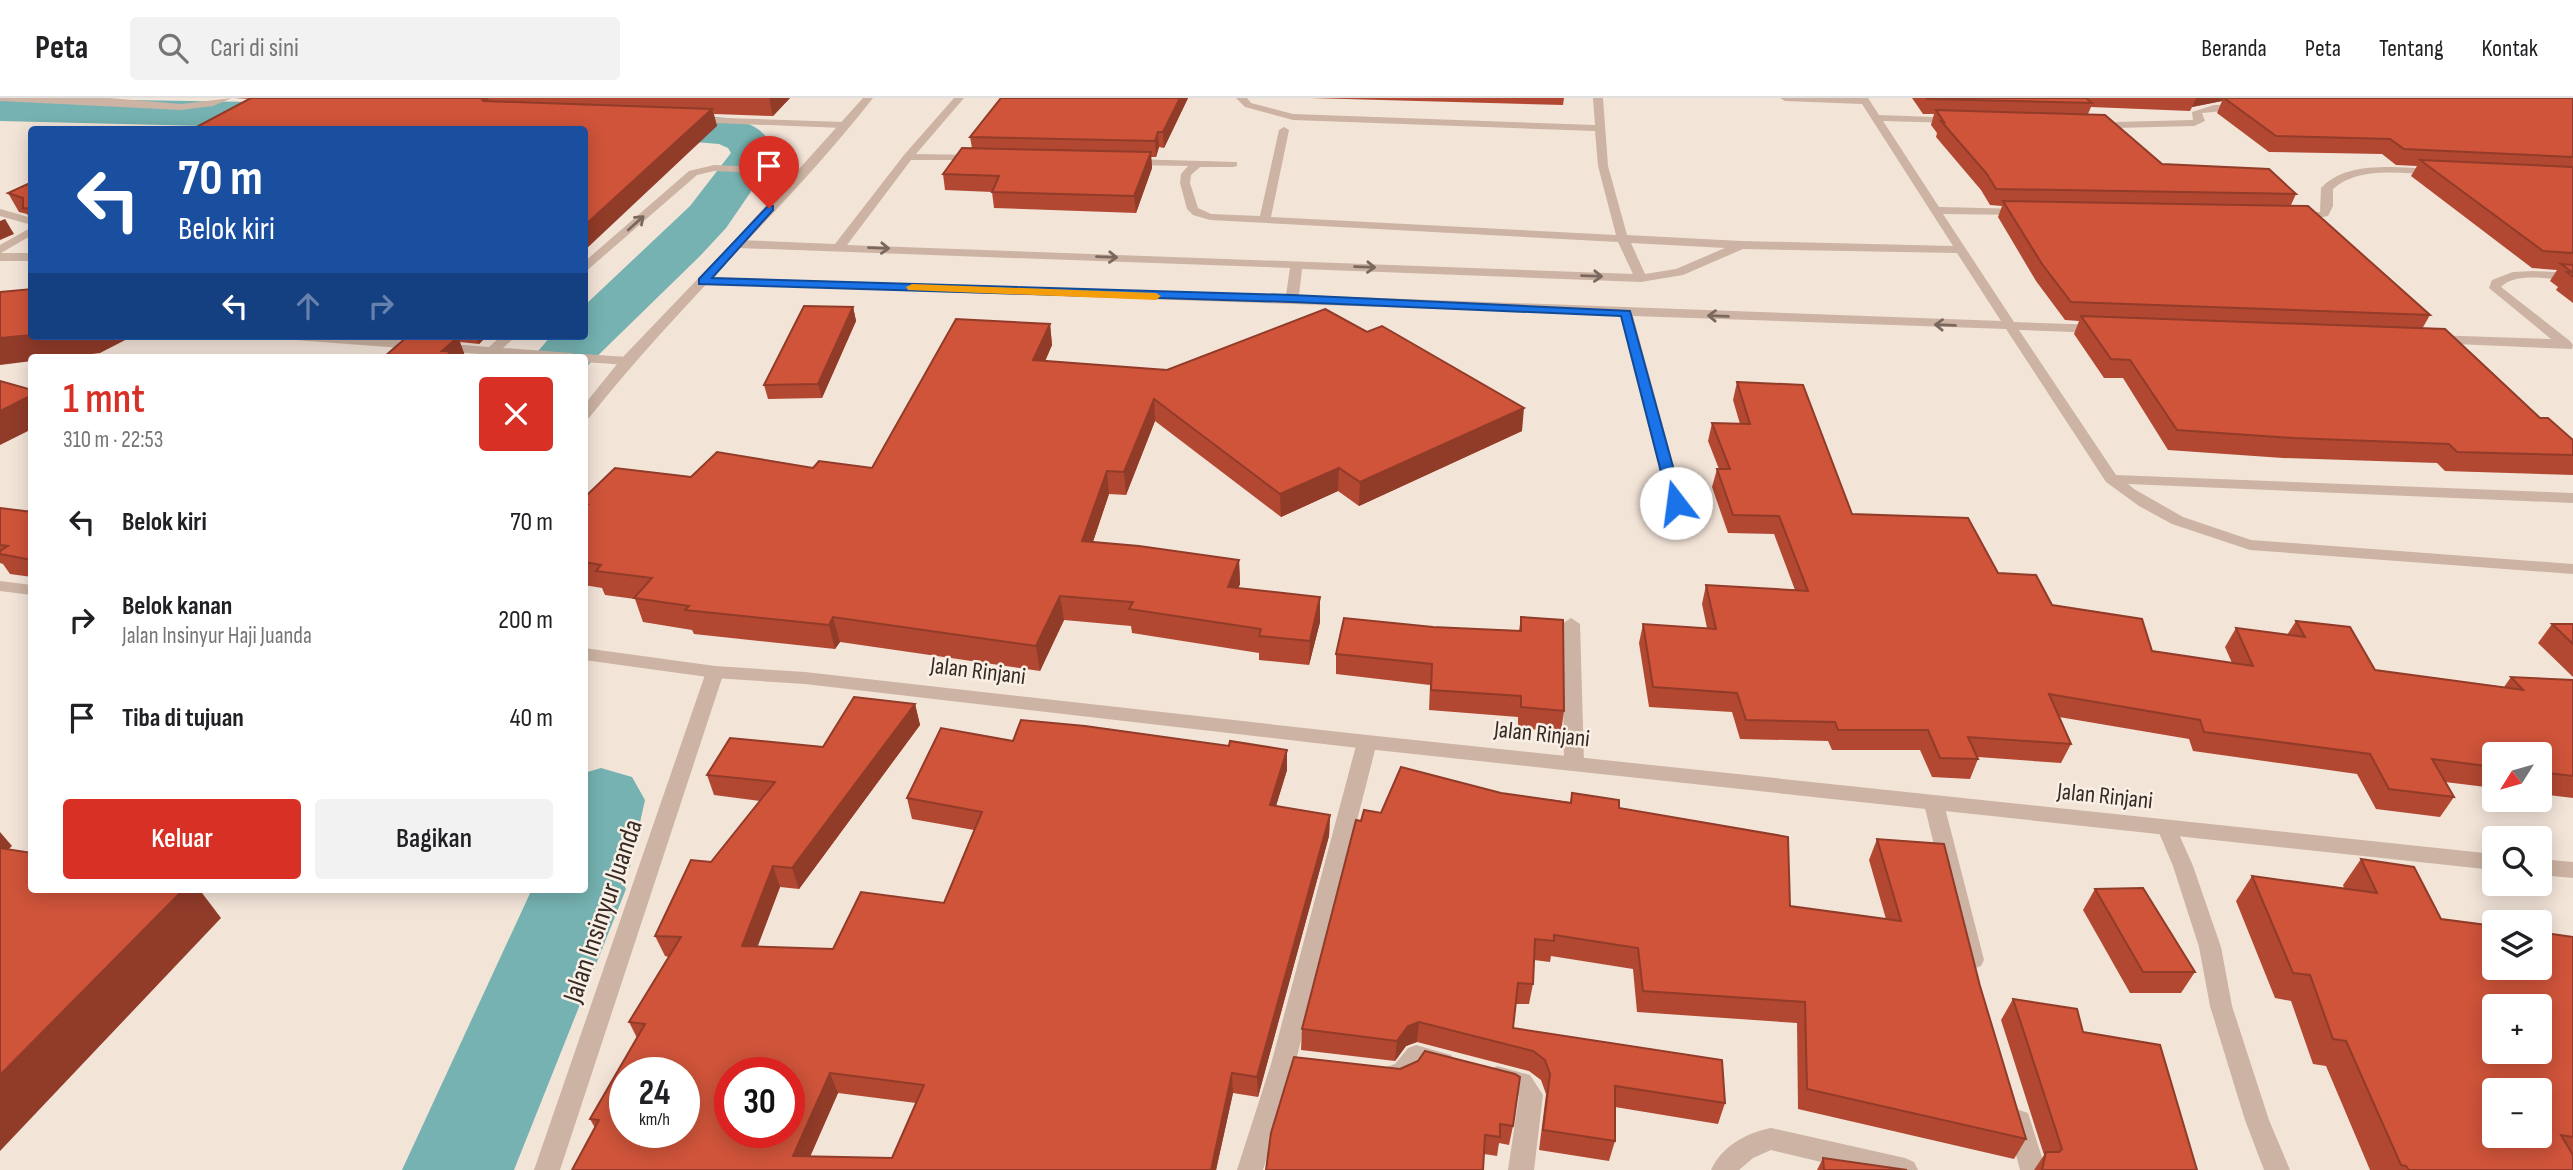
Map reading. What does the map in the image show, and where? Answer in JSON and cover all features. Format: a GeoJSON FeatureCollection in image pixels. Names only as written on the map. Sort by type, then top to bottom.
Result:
{"type":"FeatureCollection","features":[{"type":"Feature","properties":{"kind":"street"},"geometry":{"type":"LineString","coordinates":[[0,98],[100,100],[191,106],[227,98]]}},
{"type":"Feature","properties":{"kind":"street"},"geometry":{"type":"LineString","coordinates":[[588,410],[627,361],[738,244],[869,98]]}},
{"type":"Feature","properties":{"kind":"street"},"geometry":{"type":"LineString","coordinates":[[840,246],[908,157],[958,98]]}},
{"type":"Feature","properties":{"kind":"street"},"geometry":{"type":"LineString","coordinates":[[1241,98],[1248,106],[1293,117],[1601,128]]}},
{"type":"Feature","properties":{"kind":"street"},"geometry":{"type":"LineString","coordinates":[[1598,98],[1603,166],[1622,237],[1641,278]]}},
{"type":"Feature","properties":{"kind":"street"},"geometry":{"type":"LineString","coordinates":[[1785,98],[1864,99],[2090,450],[2111,478],[2169,517],[2206,534],[2250,545],[2573,569]]}},
{"type":"Feature","properties":{"kind":"street"},"geometry":{"type":"LineString","coordinates":[[2103,125],[2194,123],[2200,121],[2197,112],[2201,110],[2214,107],[2250,107]]}},
{"type":"Feature","properties":{"kind":"street"},"geometry":{"type":"LineString","coordinates":[[1876,118],[1969,121]]}},
{"type":"Feature","properties":{"kind":"street"},"geometry":{"type":"LineString","coordinates":[[681,120],[843,125]]}},
{"type":"Feature","properties":{"kind":"street"},"geometry":{"type":"LineString","coordinates":[[2116,125],[2125,135]]}},
{"type":"Feature","properties":{"kind":"street"},"geometry":{"type":"LineString","coordinates":[[1265,219],[1284,130]]}},
{"type":"Feature","properties":{"kind":"street"},"geometry":{"type":"LineString","coordinates":[[908,157],[991,159]]}},
{"type":"Feature","properties":{"kind":"street"},"geometry":{"type":"LineString","coordinates":[[1115,161],[1233,164]]}},
{"type":"Feature","properties":{"kind":"street"},"geometry":{"type":"LineString","coordinates":[[1198,163],[1186,174],[1185,183],[1193,209],[1210,217],[1741,245],[1962,250]]}},
{"type":"Feature","properties":{"kind":"street"},"geometry":{"type":"LineString","coordinates":[[588,265],[693,173],[725,168],[800,172]]}},
{"type":"Feature","properties":{"kind":"street"},"geometry":{"type":"LineString","coordinates":[[2278,216],[2319,217],[2326,213],[2329,207],[2327,188],[2336,178],[2353,172],[2399,170],[2453,173]]}},
{"type":"Feature","properties":{"kind":"street"},"geometry":{"type":"LineString","coordinates":[[1935,210],[2031,212]]}},
{"type":"Feature","properties":{"kind":"street"},"geometry":{"type":"LineString","coordinates":[[0,212],[28,221]]}},
{"type":"Feature","properties":{"kind":"street"},"geometry":{"type":"LineString","coordinates":[[0,250],[28,232]]}},
{"type":"Feature","properties":{"kind":"street"},"geometry":{"type":"LineString","coordinates":[[738,244],[1641,278],[1679,272],[1741,245]]}},
{"type":"Feature","properties":{"kind":"street"},"geometry":{"type":"LineString","coordinates":[[0,257],[28,257]]}},
{"type":"Feature","properties":{"kind":"street"},"geometry":{"type":"LineString","coordinates":[[1292,299],[1297,264]]}},
{"type":"Feature","properties":{"kind":"street"},"geometry":{"type":"LineString","coordinates":[[2569,347],[2495,288],[2502,278],[2519,275],[2573,277]]}},
{"type":"Feature","properties":{"kind":"street"},"geometry":{"type":"LineString","coordinates":[[703,281],[1292,299],[2109,330]]}},
{"type":"Feature","properties":{"kind":"street"},"geometry":{"type":"LineString","coordinates":[[1626,313],[1676,503]]}},
{"type":"Feature","properties":{"kind":"street"},"geometry":{"type":"LineString","coordinates":[[2423,339],[2569,347]]}},
{"type":"Feature","properties":{"kind":"street"},"geometry":{"type":"LineString","coordinates":[[352,340],[537,354]]}},
{"type":"Feature","properties":{"kind":"street"},"geometry":{"type":"LineString","coordinates":[[493,350],[504,340]]}},
{"type":"Feature","properties":{"kind":"street"},"geometry":{"type":"LineString","coordinates":[[588,358],[627,361]]}},
{"type":"Feature","properties":{"kind":"street"},"geometry":{"type":"LineString","coordinates":[[2111,478],[2573,498]]}},
{"type":"Feature","properties":{"kind":"street"},"geometry":{"type":"LineString","coordinates":[[0,586],[28,590]]}},
{"type":"Feature","properties":{"kind":"street"},"geometry":{"type":"LineString","coordinates":[[1571,624],[1574,764]]}},
{"type":"Feature","properties":{"kind":"street","name":"Jalan Rinjani"},"geometry":{"type":"LineString","coordinates":[[588,655],[715,672],[805,678],[1934,804],[2482,861]]}},
{"type":"Feature","properties":{"kind":"street","name":"Jalan Insinyur Juanda"},"geometry":{"type":"LineString","coordinates":[[547,1170],[715,672]]}},
{"type":"Feature","properties":{"kind":"street"},"geometry":{"type":"LineString","coordinates":[[1250,1170],[1283,1064],[1367,742]]}},
{"type":"Feature","properties":{"kind":"street"},"geometry":{"type":"LineString","coordinates":[[1934,804],[1978,980]]}},
{"type":"Feature","properties":{"kind":"street"},"geometry":{"type":"LineString","coordinates":[[2167,828],[2210,947],[2221,1006],[2257,1120],[2277,1170]]}},
{"type":"Feature","properties":{"kind":"street"},"geometry":{"type":"LineString","coordinates":[[2552,868],[2573,870]]}},
{"type":"Feature","properties":{"kind":"street"},"geometry":{"type":"LineString","coordinates":[[1371,1073],[1399,1075],[1407,1070],[1416,1055],[1520,1081],[1530,1090],[1531,1108],[1521,1170]]}},
{"type":"Feature","properties":{"kind":"street"},"geometry":{"type":"LineString","coordinates":[[1283,1064],[1312,1064]]}},
{"type":"Feature","properties":{"kind":"street"},"geometry":{"type":"LineString","coordinates":[[2011,1095],[2032,1170]]}},
{"type":"Feature","properties":{"kind":"street"},"geometry":{"type":"LineString","coordinates":[[1724,1170],[1728,1163],[1751,1147],[1771,1139],[1905,1170]]}},
{"type":"Feature","properties":{"kind":"building"},"geometry":{"type":"Polygon","coordinates":[[[251,98],[481,98],[483,101],[712,109],[588,222],[588,126],[198,126],[251,98]]]}},
{"type":"Feature","properties":{"kind":"building"},"geometry":{"type":"Polygon","coordinates":[[[1001,98],[1180,98],[1163,132],[1158,132],[1155,141],[970,137],[1001,98]]]}},
{"type":"Feature","properties":{"kind":"building"},"geometry":{"type":"Polygon","coordinates":[[[2086,98],[2092,103],[1927,99],[2086,98]]]}},
{"type":"Feature","properties":{"kind":"building"},"geometry":{"type":"Polygon","coordinates":[[[2224,98],[2573,98],[2573,157],[2404,149],[2390,139],[2276,136],[2224,98]]]}},
{"type":"Feature","properties":{"kind":"building"},"geometry":{"type":"Polygon","coordinates":[[[1936,110],[2105,115],[2162,164],[2269,169],[2296,194],[1996,189],[1987,174],[1941,121],[1944,122],[1936,110]]]}},
{"type":"Feature","properties":{"kind":"building"},"geometry":{"type":"Polygon","coordinates":[[[962,148],[1151,152],[1134,196],[992,192],[999,176],[943,174],[962,148]]]}},
{"type":"Feature","properties":{"kind":"building"},"geometry":{"type":"Polygon","coordinates":[[[2420,160],[2573,167],[2573,253],[2543,251],[2420,160]]]}},
{"type":"Feature","properties":{"kind":"building"},"geometry":{"type":"Polygon","coordinates":[[[28,184],[28,209],[23,208],[23,198],[8,193],[28,184]]]}},
{"type":"Feature","properties":{"kind":"building"},"geometry":{"type":"Polygon","coordinates":[[[2003,201],[2308,206],[2430,315],[2071,302],[2042,264],[2003,201]]]}},
{"type":"Feature","properties":{"kind":"building"},"geometry":{"type":"Polygon","coordinates":[[[2561,264],[2573,265],[2573,277],[2567,272],[2572,272],[2561,264]]]}},
{"type":"Feature","properties":{"kind":"building"},"geometry":{"type":"Polygon","coordinates":[[[28,289],[28,335],[0,338],[0,292],[28,289]]]}},
{"type":"Feature","properties":{"kind":"building"},"geometry":{"type":"Polygon","coordinates":[[[804,306],[853,307],[818,384],[764,385],[804,306]]]}},
{"type":"Feature","properties":{"kind":"building"},"geometry":{"type":"Polygon","coordinates":[[[1325,309],[1367,332],[1382,326],[1524,408],[1360,482],[1339,468],[1280,494],[1154,399],[1124,472],[1107,471],[1082,541],[1239,560],[1228,587],[1320,597],[1310,641],[1259,636],[1261,629],[1129,609],[1133,602],[1060,596],[1036,646],[833,617],[829,625],[685,610],[689,606],[634,598],[652,578],[596,571],[601,565],[588,563],[588,494],[615,468],[691,477],[717,452],[813,468],[819,461],[872,468],[956,319],[1050,324],[1033,360],[1167,370],[1325,309]]]}},
{"type":"Feature","properties":{"kind":"building"},"geometry":{"type":"Polygon","coordinates":[[[2081,316],[2445,329],[2540,418],[2548,418],[2573,440],[2573,455],[2457,452],[2449,444],[2177,430],[2130,360],[2111,359],[2081,316]]]}},
{"type":"Feature","properties":{"kind":"building"},"geometry":{"type":"Polygon","coordinates":[[[403,340],[455,340],[442,351],[451,351],[448,354],[387,354],[403,340]]]}},
{"type":"Feature","properties":{"kind":"building"},"geometry":{"type":"Polygon","coordinates":[[[0,381],[28,389],[28,397],[0,411],[0,381]]]}},
{"type":"Feature","properties":{"kind":"building"},"geometry":{"type":"Polygon","coordinates":[[[1737,382],[1803,385],[1852,514],[1968,518],[1998,573],[2036,575],[2052,605],[2142,619],[2152,651],[2253,666],[2236,628],[2305,637],[2296,621],[2350,627],[2375,670],[2523,690],[2511,677],[2573,680],[2573,776],[2552,774],[2552,742],[2482,742],[2482,765],[2432,759],[2454,797],[2389,789],[2370,754],[2204,732],[2200,720],[2049,694],[2071,744],[1968,737],[1978,759],[1940,758],[1928,730],[1838,730],[1835,722],[1746,720],[1737,693],[1653,687],[1643,624],[1716,629],[1706,585],[1808,591],[1779,516],[1733,515],[1717,469],[1730,469],[1712,423],[1750,424],[1737,382]]]}},
{"type":"Feature","properties":{"kind":"building"},"geometry":{"type":"Polygon","coordinates":[[[0,508],[28,512],[28,559],[0,554],[0,551],[8,546],[0,545],[0,508]]]}},
{"type":"Feature","properties":{"kind":"building"},"geometry":{"type":"Polygon","coordinates":[[[1521,617],[1563,620],[1564,711],[1521,707],[1521,696],[1431,690],[1432,664],[1336,654],[1344,618],[1433,627],[1521,631],[1521,617]]]}},
{"type":"Feature","properties":{"kind":"building"},"geometry":{"type":"Polygon","coordinates":[[[2552,624],[2573,624],[2573,644],[2552,624]]]}},
{"type":"Feature","properties":{"kind":"building"},"geometry":{"type":"Polygon","coordinates":[[[854,697],[915,704],[792,868],[773,866],[742,946],[833,949],[861,892],[944,903],[982,812],[907,798],[941,728],[1013,741],[1021,720],[1229,746],[1230,741],[1287,750],[1270,805],[1330,815],[1257,1077],[1232,1073],[1211,1170],[572,1170],[599,1120],[590,1119],[609,1086],[609,1148],[700,1148],[700,1057],[626,1057],[645,1024],[629,1022],[681,937],[655,936],[691,860],[711,862],[775,782],[707,775],[730,738],[823,747],[854,697]],[[714,1057],[714,1148],[797,1148],[793,1156],[892,1158],[924,1085],[830,1073],[805,1129],[805,1057],[714,1057]]]}},
{"type":"Feature","properties":{"kind":"building"},"geometry":{"type":"Polygon","coordinates":[[[1401,767],[1501,793],[1571,803],[1572,793],[1619,800],[1619,808],[1788,837],[1790,906],[1901,921],[1877,839],[1944,844],[1980,986],[2026,1139],[1807,1089],[1805,1002],[1643,991],[1638,948],[1554,935],[1554,941],[1535,939],[1533,984],[1518,983],[1513,1028],[1722,1060],[1725,1103],[1615,1086],[1615,1141],[1543,1130],[1550,1074],[1545,1060],[1533,1051],[1419,1022],[1408,1026],[1397,1041],[1302,1029],[1356,820],[1361,821],[1364,810],[1381,813],[1401,767]]]}},
{"type":"Feature","properties":{"kind":"building"},"geometry":{"type":"Polygon","coordinates":[[[0,848],[28,852],[28,893],[180,893],[0,1075],[0,848]]]}},
{"type":"Feature","properties":{"kind":"building"},"geometry":{"type":"Polygon","coordinates":[[[2361,859],[2414,867],[2441,919],[2482,924],[2482,980],[2552,980],[2552,934],[2573,937],[2573,1137],[2561,1135],[2573,1155],[2573,1170],[2409,1170],[2401,1165],[2346,1041],[2333,1039],[2310,975],[2293,973],[2252,876],[2377,893],[2361,859]]]}},
{"type":"Feature","properties":{"kind":"building"},"geometry":{"type":"Polygon","coordinates":[[[2143,888],[2195,972],[2143,972],[2095,889],[2143,888]]]}},
{"type":"Feature","properties":{"kind":"building"},"geometry":{"type":"Polygon","coordinates":[[[2013,999],[2077,1009],[2083,1032],[2160,1045],[2197,1170],[2042,1170],[2046,1152],[2059,1152],[2062,1149],[2013,999]]]}},
{"type":"Feature","properties":{"kind":"building"},"geometry":{"type":"Polygon","coordinates":[[[1425,1051],[1520,1077],[1513,1126],[1500,1124],[1500,1137],[1485,1135],[1483,1170],[1266,1170],[1271,1133],[1294,1057],[1400,1069],[1418,1061],[1425,1051]]]}},
{"type":"Feature","properties":{"kind":"building"},"geometry":{"type":"Polygon","coordinates":[[[1823,1158],[1907,1170],[1824,1170],[1823,1158]]]}},
{"type":"Feature","properties":{"kind":"waterway"},"geometry":{"type":"LineString","coordinates":[[0,108],[328,116]]}},
{"type":"Feature","properties":{"kind":"waterway"},"geometry":{"type":"LineString","coordinates":[[588,333],[708,217],[754,154],[746,139],[727,131],[610,122]]}},
{"type":"Feature","properties":{"kind":"waterway"},"geometry":{"type":"LineString","coordinates":[[566,354],[581,340]]}},
{"type":"Feature","properties":{"kind":"waterway"},"geometry":{"type":"LineString","coordinates":[[588,851],[601,800]]}},
{"type":"Feature","properties":{"kind":"waterway"},"geometry":{"type":"LineString","coordinates":[[458,1170],[577,893]]}},
{"type":"Feature","properties":{"kind":"slow traffic"},"geometry":{"type":"LineString","coordinates":[[912,287],[1156,296]]}},
{"type":"Feature","properties":{"kind":"route"},"geometry":{"type":"LineString","coordinates":[[769,208],[703,281],[1292,299],[1626,313],[1676,503]]}}]}
